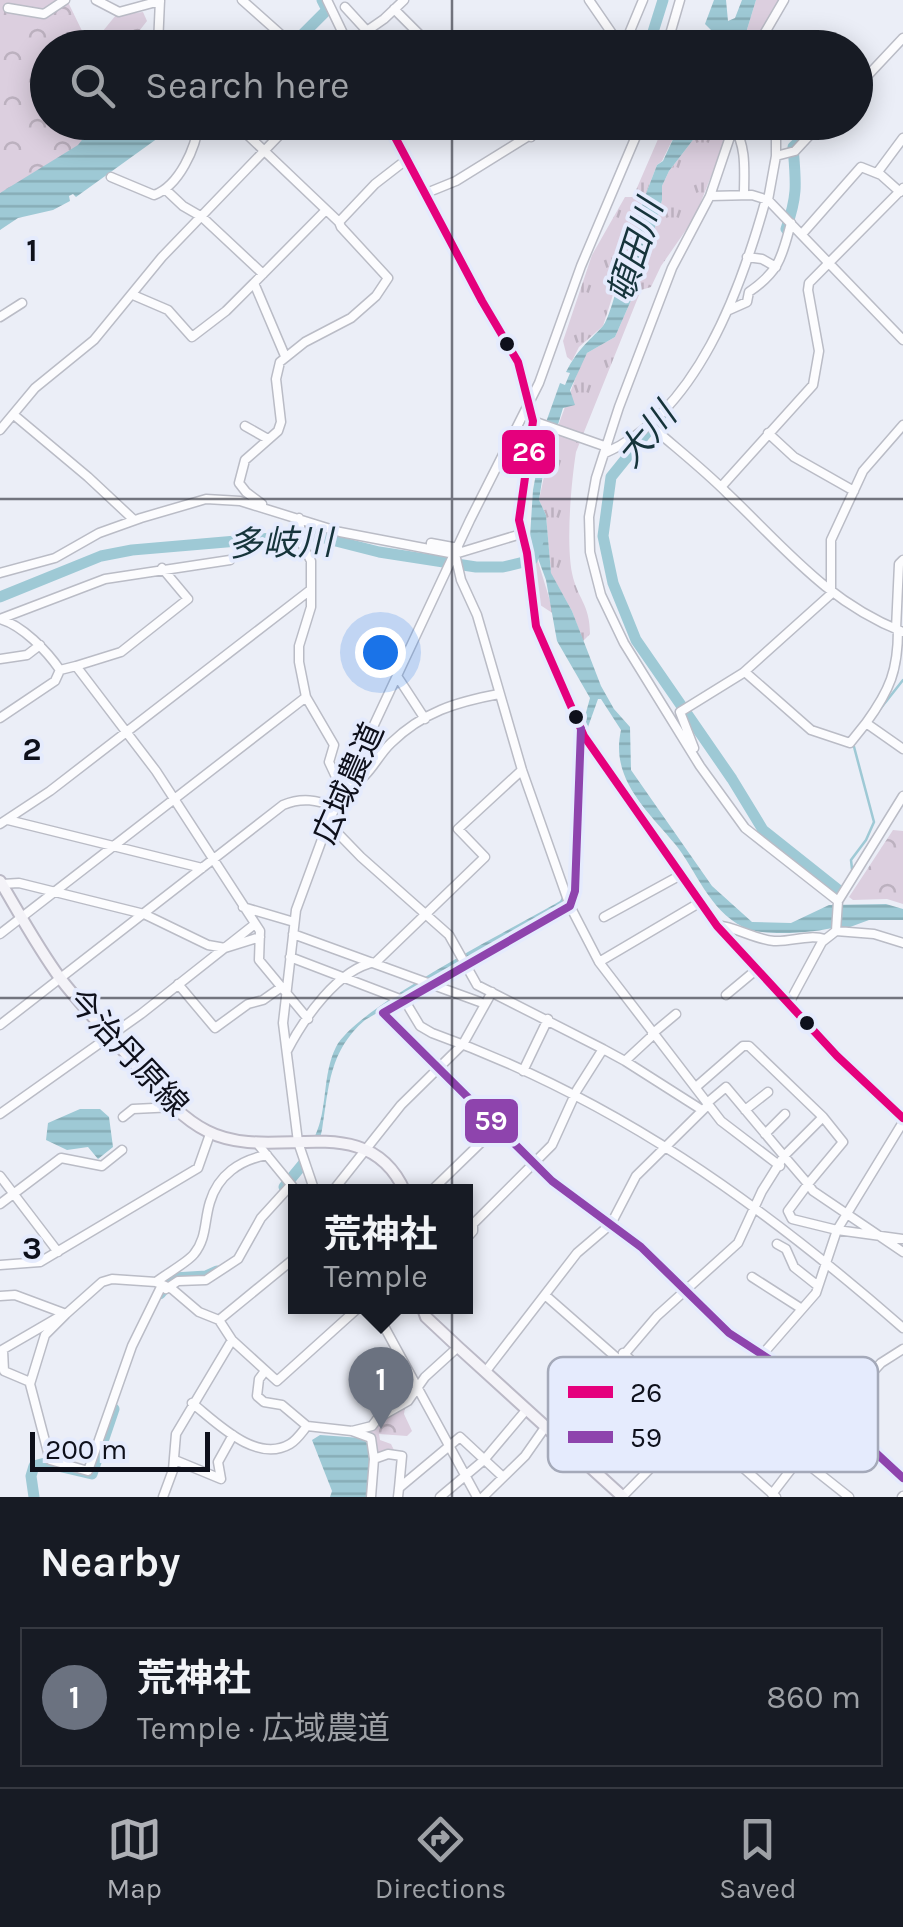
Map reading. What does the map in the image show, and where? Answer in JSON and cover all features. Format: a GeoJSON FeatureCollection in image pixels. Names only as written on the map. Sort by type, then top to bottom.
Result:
{"type":"FeatureCollection","features":[{"type":"Feature","properties":{"kind":"main road","name":"今治丹原線"},"geometry":{"type":"LineString","coordinates":[[1,882],[60,978],[174,1107],[210,1134],[256,1142],[342,1143],[364,1148]]}},
{"type":"Feature","properties":{"kind":"main road"},"geometry":{"type":"LineString","coordinates":[[364,1148],[382,1158],[396,1172],[401,1184]]}},
{"type":"Feature","properties":{"kind":"main road"},"geometry":{"type":"LineString","coordinates":[[425,1314],[548,1428]]}},
{"type":"Feature","properties":{"kind":"main road"},"geometry":{"type":"LineString","coordinates":[[595,1472],[622,1497]]}},
{"type":"Feature","properties":{"kind":"street"},"geometry":{"type":"LineString","coordinates":[[8,8],[44,14],[65,0]]}},
{"type":"Feature","properties":{"kind":"street"},"geometry":{"type":"LineString","coordinates":[[96,0],[119,12],[160,0],[159,30]]}},
{"type":"Feature","properties":{"kind":"street"},"geometry":{"type":"LineString","coordinates":[[242,0],[276,30]]}},
{"type":"Feature","properties":{"kind":"street"},"geometry":{"type":"LineString","coordinates":[[327,0],[341,30]]}},
{"type":"Feature","properties":{"kind":"street"},"geometry":{"type":"LineString","coordinates":[[368,30],[404,0]]}},
{"type":"Feature","properties":{"kind":"street"},"geometry":{"type":"LineString","coordinates":[[590,0],[611,30]]}},
{"type":"Feature","properties":{"kind":"street"},"geometry":{"type":"LineString","coordinates":[[630,30],[643,0]]}},
{"type":"Feature","properties":{"kind":"street"},"geometry":{"type":"LineString","coordinates":[[671,30],[680,0]]}},
{"type":"Feature","properties":{"kind":"street"},"geometry":{"type":"LineString","coordinates":[[766,30],[784,0]]}},
{"type":"Feature","properties":{"kind":"street"},"geometry":{"type":"LineString","coordinates":[[345,7],[364,30]]}},
{"type":"Feature","properties":{"kind":"street"},"geometry":{"type":"LineString","coordinates":[[394,9],[415,30]]}},
{"type":"Feature","properties":{"kind":"street"},"geometry":{"type":"LineString","coordinates":[[873,70],[903,38]]}},
{"type":"Feature","properties":{"kind":"street"},"geometry":{"type":"LineString","coordinates":[[877,173],[903,138]]}},
{"type":"Feature","properties":{"kind":"street"},"geometry":{"type":"LineString","coordinates":[[111,177],[154,195],[166,190],[197,140]]}},
{"type":"Feature","properties":{"kind":"street"},"geometry":{"type":"LineString","coordinates":[[254,140],[340,222]]}},
{"type":"Feature","properties":{"kind":"street"},"geometry":{"type":"LineString","coordinates":[[0,430],[35,388],[78,356],[162,257],[275,140]]}},
{"type":"Feature","properties":{"kind":"street"},"geometry":{"type":"LineString","coordinates":[[396,140],[518,362],[533,421],[519,520],[536,626],[585,736],[716,925],[847,1066],[902,1116],[838,1230],[818,1286],[761,1356],[684,1291],[641,1247],[532,1162],[383,1013],[570,906],[575,891],[585,736]]}},
{"type":"Feature","properties":{"kind":"street"},"geometry":{"type":"LineString","coordinates":[[424,194],[456,181],[526,140]]}},
{"type":"Feature","properties":{"kind":"street","name":"広域農道"},"geometry":{"type":"LineString","coordinates":[[312,1184],[298,1142],[285,1055],[282,991],[294,922],[328,823],[529,405],[581,266],[636,140]]}},
{"type":"Feature","properties":{"kind":"street"},"geometry":{"type":"LineString","coordinates":[[729,140],[710,196],[672,268],[624,390],[596,478],[589,517],[594,572],[624,643],[700,766],[754,836],[838,903]]}},
{"type":"Feature","properties":{"kind":"street"},"geometry":{"type":"LineString","coordinates":[[741,140],[744,195]]}},
{"type":"Feature","properties":{"kind":"street"},"geometry":{"type":"LineString","coordinates":[[606,450],[650,426],[684,386],[729,310],[767,200],[776,140]]}},
{"type":"Feature","properties":{"kind":"street"},"geometry":{"type":"LineString","coordinates":[[776,156],[795,150],[802,140]]}},
{"type":"Feature","properties":{"kind":"street"},"geometry":{"type":"LineString","coordinates":[[270,510],[239,483],[245,460],[278,431],[281,422],[277,368],[285,356],[351,318],[376,296],[388,278],[340,228],[340,222],[375,184],[406,160]]}},
{"type":"Feature","properties":{"kind":"street"},"geometry":{"type":"LineString","coordinates":[[721,487],[813,385],[818,351],[809,283],[901,190],[877,173],[860,167],[802,234]]}},
{"type":"Feature","properties":{"kind":"street"},"geometry":{"type":"LineString","coordinates":[[166,190],[182,206],[202,217],[263,274]]}},
{"type":"Feature","properties":{"kind":"street"},"geometry":{"type":"LineString","coordinates":[[710,196],[744,195],[767,200],[903,340]]}},
{"type":"Feature","properties":{"kind":"street"},"geometry":{"type":"LineString","coordinates":[[133,295],[168,310],[192,336],[226,311],[326,210]]}},
{"type":"Feature","properties":{"kind":"street"},"geometry":{"type":"LineString","coordinates":[[729,310],[747,302],[750,292],[767,280],[787,247],[791,223]]}},
{"type":"Feature","properties":{"kind":"street"},"geometry":{"type":"LineString","coordinates":[[746,257],[762,259],[776,267]]}},
{"type":"Feature","properties":{"kind":"street"},"geometry":{"type":"LineString","coordinates":[[254,283],[285,356]]}},
{"type":"Feature","properties":{"kind":"street"},"geometry":{"type":"LineString","coordinates":[[0,317],[22,303]]}},
{"type":"Feature","properties":{"kind":"street"},"geometry":{"type":"LineString","coordinates":[[14,414],[134,520]]}},
{"type":"Feature","properties":{"kind":"street"},"geometry":{"type":"LineString","coordinates":[[533,421],[606,450]]}},
{"type":"Feature","properties":{"kind":"street"},"geometry":{"type":"LineString","coordinates":[[700,766],[680,712],[745,672],[831,594],[831,540],[873,456],[903,425]]}},
{"type":"Feature","properties":{"kind":"street"},"geometry":{"type":"LineString","coordinates":[[246,426],[268,438]]}},
{"type":"Feature","properties":{"kind":"street"},"geometry":{"type":"LineString","coordinates":[[650,426],[721,487],[831,594],[861,614],[899,630]]}},
{"type":"Feature","properties":{"kind":"street"},"geometry":{"type":"LineString","coordinates":[[768,433],[794,457],[854,492]]}},
{"type":"Feature","properties":{"kind":"street"},"geometry":{"type":"LineString","coordinates":[[0,574],[55,558],[99,533],[134,520],[206,500],[240,501],[340,532],[456,551],[521,534]]}},
{"type":"Feature","properties":{"kind":"street"},"geometry":{"type":"LineString","coordinates":[[298,518],[302,544],[311,560],[311,607],[299,646],[299,662],[306,697],[334,745],[330,762],[344,789],[357,784],[391,742],[448,704],[498,694]]}},
{"type":"Feature","properties":{"kind":"street"},"geometry":{"type":"LineString","coordinates":[[431,543],[456,551]]}},
{"type":"Feature","properties":{"kind":"street"},"geometry":{"type":"LineString","coordinates":[[456,551],[461,580],[476,614],[522,770],[570,906],[599,962],[696,1087],[705,1106]]}},
{"type":"Feature","properties":{"kind":"street"},"geometry":{"type":"LineString","coordinates":[[60,670],[40,645],[12,622],[0,620],[106,579],[230,560]]}},
{"type":"Feature","properties":{"kind":"street"},"geometry":{"type":"LineString","coordinates":[[745,672],[811,730],[850,743],[885,696],[898,662],[899,564],[903,560]]}},
{"type":"Feature","properties":{"kind":"street"},"geometry":{"type":"LineString","coordinates":[[60,670],[120,652],[188,599],[162,568]]}},
{"type":"Feature","properties":{"kind":"street"},"geometry":{"type":"LineString","coordinates":[[4,822],[309,590]]}},
{"type":"Feature","properties":{"kind":"street"},"geometry":{"type":"LineString","coordinates":[[0,659],[27,655],[40,645]]}},
{"type":"Feature","properties":{"kind":"street"},"geometry":{"type":"LineString","coordinates":[[76,666],[174,800],[255,924],[260,937],[259,960],[308,1019]]}},
{"type":"Feature","properties":{"kind":"street"},"geometry":{"type":"LineString","coordinates":[[0,718],[55,681],[60,670]]}},
{"type":"Feature","properties":{"kind":"street"},"geometry":{"type":"LineString","coordinates":[[397,676],[425,719]]}},
{"type":"Feature","properties":{"kind":"street"},"geometry":{"type":"LineString","coordinates":[[0,934],[306,697]]}},
{"type":"Feature","properties":{"kind":"street"},"geometry":{"type":"LineString","coordinates":[[866,722],[903,749]]}},
{"type":"Feature","properties":{"kind":"street"},"geometry":{"type":"LineString","coordinates":[[285,1055],[296,1032],[346,976],[376,962],[485,857],[458,829],[522,770]]}},
{"type":"Feature","properties":{"kind":"street"},"geometry":{"type":"LineString","coordinates":[[836,930],[838,903],[903,796]]}},
{"type":"Feature","properties":{"kind":"street"},"geometry":{"type":"LineString","coordinates":[[0,1025],[283,805],[294,800],[318,800],[336,807]]}},
{"type":"Feature","properties":{"kind":"street"},"geometry":{"type":"LineString","coordinates":[[4,822],[202,868]]}},
{"type":"Feature","properties":{"kind":"street"},"geometry":{"type":"LineString","coordinates":[[328,823],[449,935],[477,984],[705,1106],[780,1166]]}},
{"type":"Feature","properties":{"kind":"street"},"geometry":{"type":"LineString","coordinates":[[604,916],[680,876]]}},
{"type":"Feature","properties":{"kind":"street"},"geometry":{"type":"LineString","coordinates":[[1,882],[19,882],[144,914],[224,948],[260,937]]}},
{"type":"Feature","properties":{"kind":"street"},"geometry":{"type":"LineString","coordinates":[[599,962],[700,903]]}},
{"type":"Feature","properties":{"kind":"street"},"geometry":{"type":"LineString","coordinates":[[243,907],[294,922]]}},
{"type":"Feature","properties":{"kind":"street"},"geometry":{"type":"LineString","coordinates":[[0,1114],[110,1036],[255,924]]}},
{"type":"Feature","properties":{"kind":"street"},"geometry":{"type":"LineString","coordinates":[[716,925],[780,942],[825,938]]}},
{"type":"Feature","properties":{"kind":"street"},"geometry":{"type":"LineString","coordinates":[[788,1005],[810,961],[825,938],[836,930],[874,934],[903,944]]}},
{"type":"Feature","properties":{"kind":"street"},"geometry":{"type":"LineString","coordinates":[[293,934],[480,1002]]}},
{"type":"Feature","properties":{"kind":"street"},"geometry":{"type":"LineString","coordinates":[[290,957],[405,1001],[420,1026],[575,1094],[665,1146],[756,1206],[903,1328]]}},
{"type":"Feature","properties":{"kind":"street"},"geometry":{"type":"LineString","coordinates":[[726,995],[756,970]]}},
{"type":"Feature","properties":{"kind":"street"},"geometry":{"type":"LineString","coordinates":[[178,984],[215,1028],[248,1004],[282,991]]}},
{"type":"Feature","properties":{"kind":"street"},"geometry":{"type":"LineString","coordinates":[[338,1184],[364,1148],[463,1044],[492,992]]}},
{"type":"Feature","properties":{"kind":"street"},"geometry":{"type":"LineString","coordinates":[[624,1061],[676,1014]]}},
{"type":"Feature","properties":{"kind":"street"},"geometry":{"type":"LineString","coordinates":[[522,1070],[548,1020]]}},
{"type":"Feature","properties":{"kind":"street"},"geometry":{"type":"LineString","coordinates":[[696,1087],[742,1046],[749,1046],[843,1142],[788,1212],[792,1219],[903,1239]]}},
{"type":"Feature","properties":{"kind":"street"},"geometry":{"type":"LineString","coordinates":[[473,1224],[552,1145],[575,1094],[603,1049]]}},
{"type":"Feature","properties":{"kind":"street"},"geometry":{"type":"LineString","coordinates":[[486,1371],[577,1253],[611,1224],[636,1176],[726,1087],[808,1184],[903,1252]]}},
{"type":"Feature","properties":{"kind":"street"},"geometry":{"type":"LineString","coordinates":[[746,1110],[768,1092]]}},
{"type":"Feature","properties":{"kind":"street"},"geometry":{"type":"LineString","coordinates":[[122,1117],[133,1109],[174,1107]]}},
{"type":"Feature","properties":{"kind":"street"},"geometry":{"type":"LineString","coordinates":[[765,1134],[785,1114]]}},
{"type":"Feature","properties":{"kind":"street"},"geometry":{"type":"LineString","coordinates":[[545,1295],[621,1356],[738,1243],[762,1191],[784,1156],[822,1118]]}},
{"type":"Feature","properties":{"kind":"street"},"geometry":{"type":"LineString","coordinates":[[438,1184],[497,1127]]}},
{"type":"Feature","properties":{"kind":"street"},"geometry":{"type":"LineString","coordinates":[[0,1265],[40,1262],[198,1168],[210,1134]]}},
{"type":"Feature","properties":{"kind":"street"},"geometry":{"type":"LineString","coordinates":[[256,1142],[291,1184]]}},
{"type":"Feature","properties":{"kind":"street"},"geometry":{"type":"LineString","coordinates":[[0,1204],[61,1158],[102,1166],[122,1150]]}},
{"type":"Feature","properties":{"kind":"street"},"geometry":{"type":"LineString","coordinates":[[267,1156],[246,1160],[231,1169],[210,1200],[207,1228],[194,1254],[161,1286],[132,1346],[88,1471],[50,1460],[30,1382],[46,1335],[102,1282],[112,1279],[161,1286],[172,1290],[199,1312],[219,1320],[232,1340],[273,1380],[280,1379],[352,1314]]}},
{"type":"Feature","properties":{"kind":"street"},"geometry":{"type":"LineString","coordinates":[[0,1176],[58,1252]]}},
{"type":"Feature","properties":{"kind":"street"},"geometry":{"type":"LineString","coordinates":[[161,1286],[206,1280],[238,1259],[261,1218],[288,1193]]}},
{"type":"Feature","properties":{"kind":"street"},"geometry":{"type":"LineString","coordinates":[[777,1244],[786,1248],[794,1267],[818,1286]]}},
{"type":"Feature","properties":{"kind":"street"},"geometry":{"type":"LineString","coordinates":[[219,1320],[288,1264]]}},
{"type":"Feature","properties":{"kind":"street"},"geometry":{"type":"LineString","coordinates":[[752,1277],[802,1309]]}},
{"type":"Feature","properties":{"kind":"street"},"geometry":{"type":"LineString","coordinates":[[0,1296],[15,1295],[66,1314]]}},
{"type":"Feature","properties":{"kind":"street"},"geometry":{"type":"LineString","coordinates":[[30,1382],[4,1371],[1,1351],[66,1314]]}},
{"type":"Feature","properties":{"kind":"street"},"geometry":{"type":"LineString","coordinates":[[377,1314],[480,1497],[525,1456],[548,1428]]}},
{"type":"Feature","properties":{"kind":"street"},"geometry":{"type":"LineString","coordinates":[[163,1497],[175,1460],[176,1434],[232,1340]]}},
{"type":"Feature","properties":{"kind":"street"},"geometry":{"type":"LineString","coordinates":[[352,1431],[372,1426],[408,1401],[424,1377],[458,1347]]}},
{"type":"Feature","properties":{"kind":"street"},"geometry":{"type":"LineString","coordinates":[[878,1367],[903,1349]]}},
{"type":"Feature","properties":{"kind":"street"},"geometry":{"type":"LineString","coordinates":[[265,1371],[259,1379],[257,1396],[264,1402],[282,1405],[307,1426],[352,1431],[371,1438],[371,1497]]}},
{"type":"Feature","properties":{"kind":"street"},"geometry":{"type":"LineString","coordinates":[[192,1403],[233,1436],[257,1446],[280,1448],[290,1444],[307,1426]]}},
{"type":"Feature","properties":{"kind":"street"},"geometry":{"type":"LineString","coordinates":[[440,1497],[484,1460],[527,1409]]}},
{"type":"Feature","properties":{"kind":"street"},"geometry":{"type":"LineString","coordinates":[[175,1460],[221,1479],[218,1462],[233,1436]]}},
{"type":"Feature","properties":{"kind":"street"},"geometry":{"type":"LineString","coordinates":[[399,1492],[460,1438],[503,1478]]}},
{"type":"Feature","properties":{"kind":"street"},"geometry":{"type":"LineString","coordinates":[[374,1459],[388,1454],[402,1456],[399,1492]]}},
{"type":"Feature","properties":{"kind":"street"},"geometry":{"type":"LineString","coordinates":[[878,1455],[903,1478]]}},
{"type":"Feature","properties":{"kind":"street"},"geometry":{"type":"LineString","coordinates":[[622,1497],[647,1472]]}},
{"type":"Feature","properties":{"kind":"street"},"geometry":{"type":"LineString","coordinates":[[747,1472],[774,1495],[791,1472]]}},
{"type":"Feature","properties":{"kind":"street"},"geometry":{"type":"LineString","coordinates":[[817,1472],[849,1497]]}},
{"type":"Feature","properties":{"kind":"green space"},"geometry":{"type":"Polygon","coordinates":[[[0,0],[67,0],[82,30],[30,30],[30,140],[93,140],[81,152],[0,196],[0,0]]]}},
{"type":"Feature","properties":{"kind":"green space"},"geometry":{"type":"Polygon","coordinates":[[[756,0],[781,0],[762,30],[747,30],[756,0]]]}},
{"type":"Feature","properties":{"kind":"green space"},"geometry":{"type":"Polygon","coordinates":[[[143,12],[147,21],[140,30],[104,30],[116,15],[143,12]]]}},
{"type":"Feature","properties":{"kind":"green space"},"geometry":{"type":"Polygon","coordinates":[[[658,140],[672,140],[657,165],[637,217],[641,236],[626,275],[618,279],[603,326],[579,347],[572,361],[563,341],[592,255],[625,197],[633,197],[658,140]]]}},
{"type":"Feature","properties":{"kind":"green space"},"geometry":{"type":"Polygon","coordinates":[[[693,140],[725,140],[695,217],[651,287],[641,290],[576,452],[569,546],[572,573],[589,624],[590,634],[583,641],[572,611],[551,574],[546,515],[539,500],[550,448],[581,363],[587,353],[615,337],[636,289],[634,279],[653,235],[662,186],[693,140]]]}},
{"type":"Feature","properties":{"kind":"green space"},"geometry":{"type":"Polygon","coordinates":[[[530,535],[554,614],[537,603],[530,535]]]}},
{"type":"Feature","properties":{"kind":"green space"},"geometry":{"type":"Polygon","coordinates":[[[893,830],[903,831],[903,904],[887,899],[853,900],[849,897],[893,830]]]}},
{"type":"Feature","properties":{"kind":"green space"},"geometry":{"type":"Polygon","coordinates":[[[405,1406],[404,1414],[412,1431],[407,1436],[379,1434],[380,1440],[391,1444],[394,1450],[375,1454],[372,1437],[365,1431],[405,1406]]]}},
{"type":"Feature","properties":{"kind":"water"},"geometry":{"type":"Polygon","coordinates":[[[714,0],[726,0],[728,21],[735,18],[742,0],[756,0],[747,30],[711,30],[705,24],[714,0]]]}},
{"type":"Feature","properties":{"kind":"water"},"geometry":{"type":"Polygon","coordinates":[[[82,140],[155,140],[76,197],[69,196],[70,201],[53,210],[18,218],[0,230],[0,193],[82,140]]]}},
{"type":"Feature","properties":{"kind":"water"},"geometry":{"type":"Polygon","coordinates":[[[673,140],[693,140],[662,186],[653,235],[615,337],[587,353],[570,390],[575,405],[563,408],[539,500],[546,515],[551,573],[572,611],[601,686],[630,727],[631,770],[712,886],[752,922],[791,923],[829,905],[886,904],[903,909],[903,920],[869,920],[842,930],[836,927],[775,933],[752,930],[731,920],[633,793],[621,764],[621,730],[598,699],[578,769],[571,889],[564,904],[365,1020],[337,1057],[320,1138],[315,1136],[332,1058],[349,1030],[404,990],[560,901],[568,887],[577,745],[590,698],[557,641],[546,580],[530,537],[533,490],[545,425],[560,383],[565,385],[570,364],[603,326],[618,278],[625,277],[641,236],[637,217],[657,165],[673,140]]]}},
{"type":"Feature","properties":{"kind":"water"},"geometry":{"type":"Polygon","coordinates":[[[80,1109],[100,1109],[109,1117],[113,1147],[98,1159],[88,1147],[67,1150],[46,1140],[48,1123],[80,1109]]]}},
{"type":"Feature","properties":{"kind":"water"},"geometry":{"type":"Polygon","coordinates":[[[320,1435],[361,1438],[367,1443],[367,1497],[330,1497],[332,1491],[312,1440],[320,1435]]]}},
{"type":"Feature","properties":{"kind":"waterway"},"geometry":{"type":"LineString","coordinates":[[307,30],[327,10],[322,0]]}},
{"type":"Feature","properties":{"kind":"waterway"},"geometry":{"type":"LineString","coordinates":[[654,30],[663,0]]}},
{"type":"Feature","properties":{"kind":"waterway","name":"大川"},"geometry":{"type":"LineString","coordinates":[[786,229],[795,189],[793,147],[800,140]]}},
{"type":"Feature","properties":{"kind":"waterway","name":"大川"},"geometry":{"type":"LineString","coordinates":[[666,409],[611,477],[603,536],[613,583],[636,640],[763,830],[841,892]]}},
{"type":"Feature","properties":{"kind":"waterway","name":"多岐川"},"geometry":{"type":"LineString","coordinates":[[0,597],[101,556],[132,550],[316,536],[379,552],[476,567],[503,567],[532,560],[539,538]]}},
{"type":"Feature","properties":{"kind":"waterway"},"geometry":{"type":"LineString","coordinates":[[877,713],[903,680]]}},
{"type":"Feature","properties":{"kind":"waterway"},"geometry":{"type":"LineString","coordinates":[[852,869],[851,860],[874,822],[853,743]]}},
{"type":"Feature","properties":{"kind":"waterway"},"geometry":{"type":"LineString","coordinates":[[284,1187],[303,1164]]}},
{"type":"Feature","properties":{"kind":"waterway"},"geometry":{"type":"LineString","coordinates":[[160,1294],[174,1278],[206,1276],[217,1271]]}},
{"type":"Feature","properties":{"kind":"waterway"},"geometry":{"type":"LineString","coordinates":[[34,1497],[34,1466],[45,1463],[92,1474],[114,1409]]}},
{"type":"Feature","properties":{"kind":"transit line","name":"26"},"geometry":{"type":"LineString","coordinates":[[397,140],[518,362],[533,421],[519,520],[536,626],[584,736],[717,926],[837,1056],[903,1118]]}},
{"type":"Feature","properties":{"kind":"transit line","name":"59"},"geometry":{"type":"LineString","coordinates":[[581,729],[575,891],[570,906],[383,1013],[552,1181],[641,1247],[729,1333],[766,1357]]}},
{"type":"Feature","properties":{"kind":"transit line","name":"59"},"geometry":{"type":"LineString","coordinates":[[878,1455],[903,1478]]}},
{"type":"Feature","properties":{"kind":"place","name":"荒神社"},"geometry":{"type":"Point","coordinates":[381,1429]}},
{"type":"Feature","properties":{"kind":"water label","name":"頓田川"},"geometry":{"type":"Point","coordinates":[635,251]}}]}
